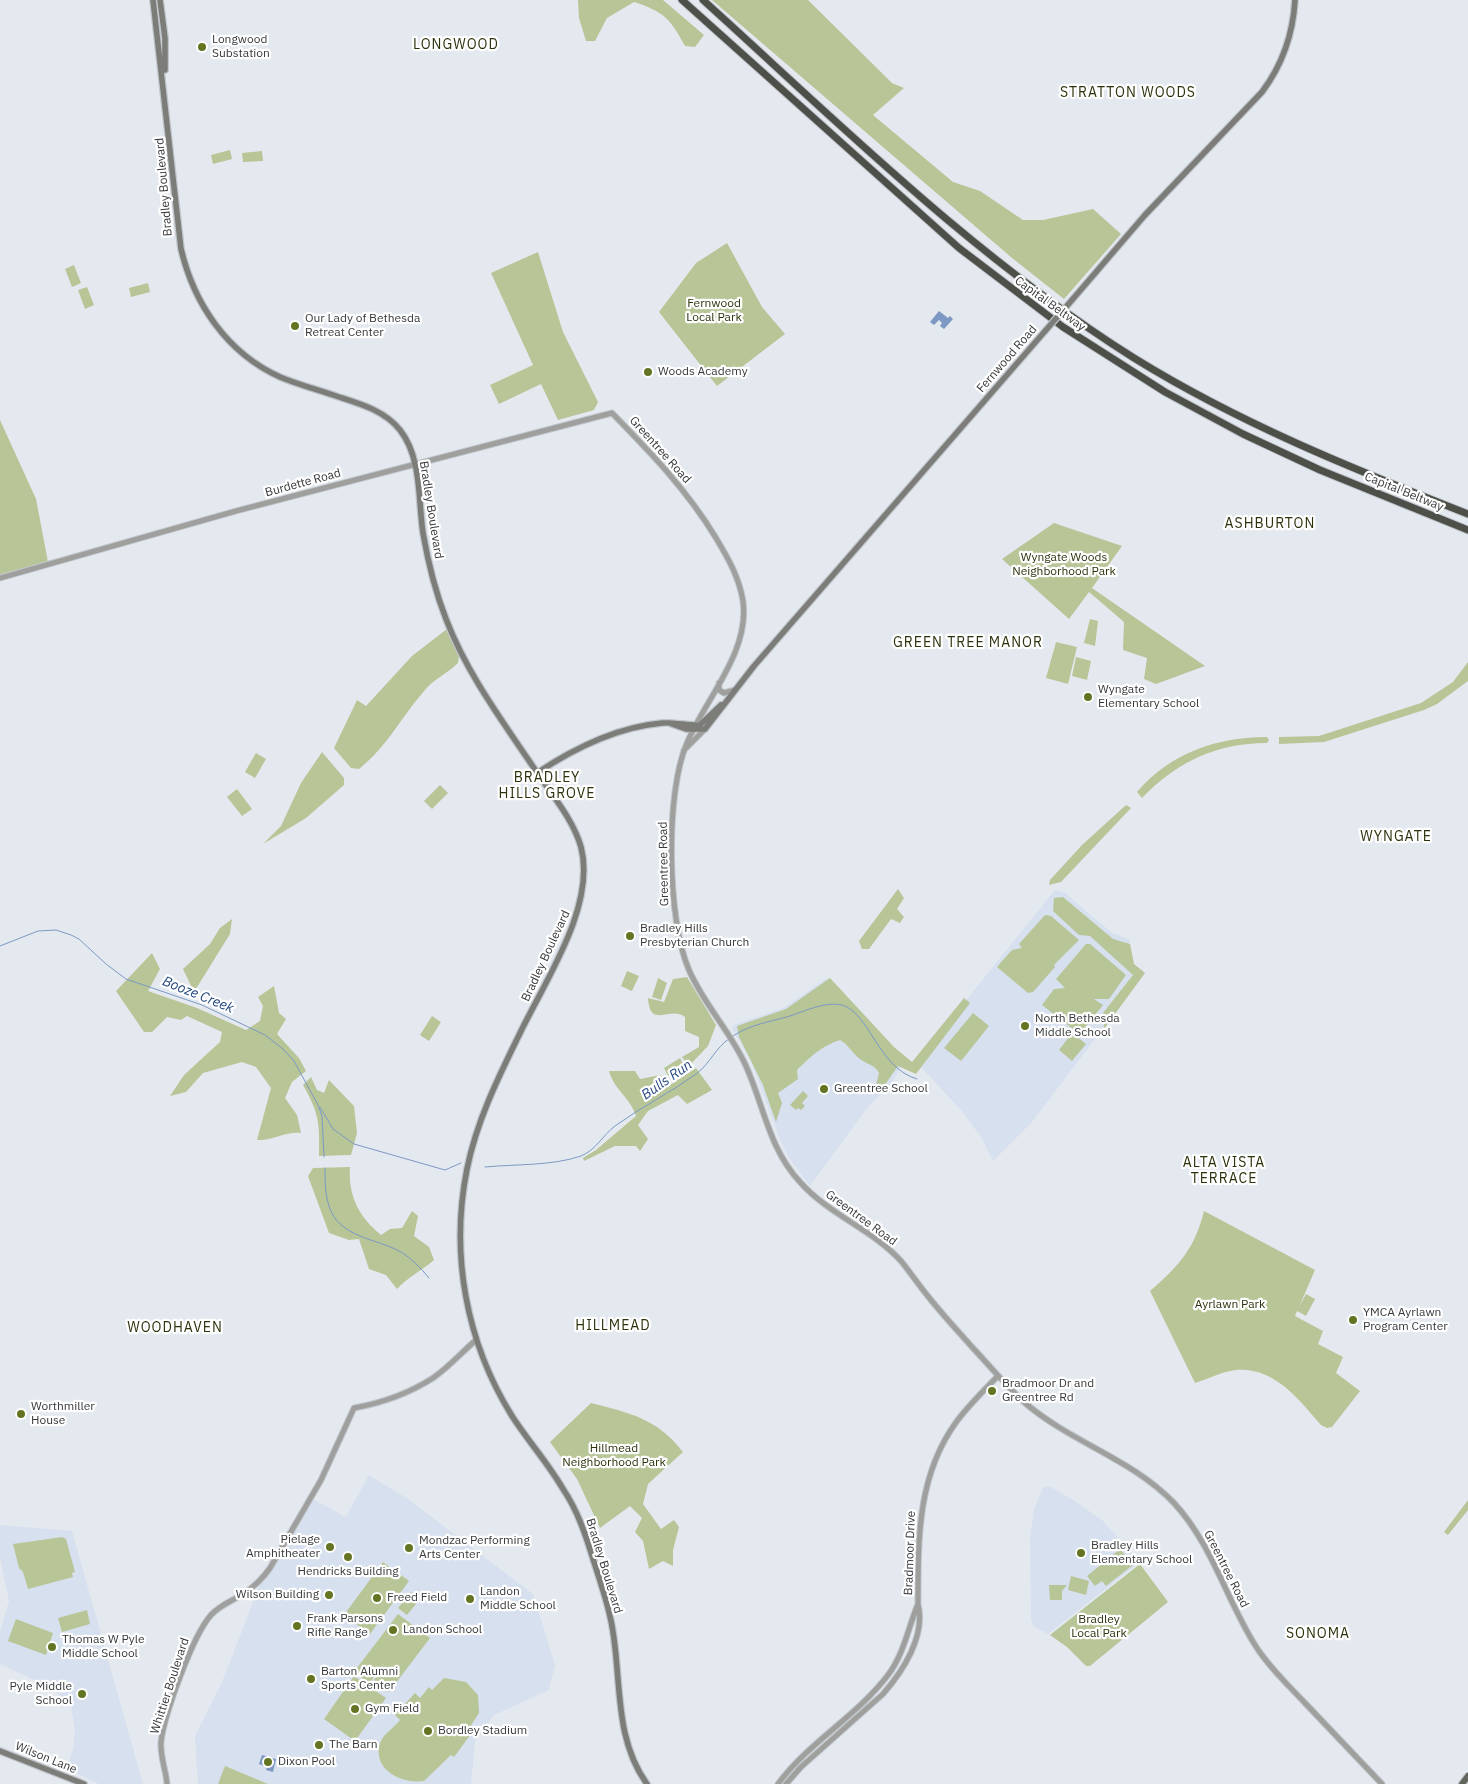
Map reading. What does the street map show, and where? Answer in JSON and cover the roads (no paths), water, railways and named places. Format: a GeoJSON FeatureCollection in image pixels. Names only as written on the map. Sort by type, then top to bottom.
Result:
{"type":"FeatureCollection","features":[{"type":"Feature","properties":{"kind":"highway","name":"Capital Beltway"},"geometry":{"type":"LineString","coordinates":[[682,0],[953,242],[1007,286],[1063,327],[1165,392],[1243,434],[1320,470],[1468,530]]}},
{"type":"Feature","properties":{"kind":"highway","name":"Capital Beltway"},"geometry":{"type":"LineString","coordinates":[[703,0],[968,237],[1033,288],[1094,331],[1172,380],[1258,426],[1357,470],[1468,514]]}},
{"type":"Feature","properties":{"kind":"main road","name":"Bradley Boulevard"},"geometry":{"type":"LineString","coordinates":[[153,0],[180,249],[186,274],[201,304],[214,325],[240,351],[273,373],[366,406],[386,417],[405,437],[415,464],[426,553],[436,591],[448,625],[475,678],[578,838],[584,863],[584,884],[573,923],[486,1105],[469,1160],[462,1205],[460,1243],[464,1290],[476,1340],[503,1400],[565,1491],[584,1530],[612,1626],[626,1740],[635,1765],[647,1784]]}},
{"type":"Feature","properties":{"kind":"main road","name":"Bradley Boulevard"},"geometry":{"type":"LineString","coordinates":[[160,0],[165,38],[165,98]]}},
{"type":"Feature","properties":{"kind":"main road","name":"Fernwood Road"},"geometry":{"type":"LineString","coordinates":[[694,728],[704,724],[728,698],[1145,215],[1262,92],[1275,74],[1287,47],[1292,30],[1295,0]]}},
{"type":"Feature","properties":{"kind":"main road","name":"Fernwood Road"},"geometry":{"type":"LineString","coordinates":[[705,729],[728,698]]}},
{"type":"Feature","properties":{"kind":"main road"},"geometry":{"type":"LineString","coordinates":[[537,773],[574,750],[644,725],[680,722],[694,728],[705,729]]}},
{"type":"Feature","properties":{"kind":"main road","name":"Wilson Lane"},"geometry":{"type":"LineString","coordinates":[[0,1751],[84,1784]]}},
{"type":"Feature","properties":{"kind":"main road"},"geometry":{"type":"LineString","coordinates":[[1462,1784],[1468,1776]]}},
{"type":"Feature","properties":{"kind":"street","name":"Burdette Road"},"geometry":{"type":"LineString","coordinates":[[0,578],[236,511],[612,413]]}},
{"type":"Feature","properties":{"kind":"street","name":"Greentree Road"},"geometry":{"type":"LineString","coordinates":[[612,413],[658,459],[688,495],[719,544],[738,580],[743,609],[740,633],[719,682],[684,750],[676,782],[672,820],[677,931],[692,976],[733,1041],[748,1069],[772,1139],[796,1178],[831,1211],[874,1238],[894,1255],[998,1376],[1039,1414],[1131,1467],[1172,1501],[1203,1542],[1244,1626],[1264,1658],[1382,1784]]}},
{"type":"Feature","properties":{"kind":"street"},"geometry":{"type":"LineString","coordinates":[[719,682],[721,692],[735,690]]}},
{"type":"Feature","properties":{"kind":"street"},"geometry":{"type":"LineString","coordinates":[[684,750],[705,729]]}},
{"type":"Feature","properties":{"kind":"street","name":"Whittier Boulevard"},"geometry":{"type":"LineString","coordinates":[[167,1784],[161,1744],[164,1728],[195,1640],[215,1611],[244,1594],[262,1579],[270,1568],[321,1480],[354,1408],[393,1398],[410,1391],[433,1378],[476,1340]]}},
{"type":"Feature","properties":{"kind":"street","name":"Bradmoor Drive"},"geometry":{"type":"LineString","coordinates":[[786,1784],[801,1767],[883,1694],[908,1658],[916,1637],[921,1614],[918,1604],[919,1526],[930,1476],[957,1421],[998,1376]]}},
{"type":"Feature","properties":{"kind":"street","name":"Bradmoor Drive"},"geometry":{"type":"LineString","coordinates":[[778,1784],[797,1762],[888,1676],[900,1655],[918,1604]]}},
{"type":"Feature","properties":{"kind":"water"},"geometry":{"type":"Polygon","coordinates":[[[939,311],[948,318],[950,316],[953,319],[944,329],[940,326],[942,323],[939,320],[934,325],[930,322],[939,311]]]}},
{"type":"Feature","properties":{"kind":"water","name":"Dixon Pool"},"geometry":{"type":"Polygon","coordinates":[[[262,1755],[276,1759],[273,1772],[266,1770],[267,1767],[259,1764],[262,1755]]]}},
{"type":"Feature","properties":{"kind":"waterway","name":"Booze Creek"},"geometry":{"type":"LineString","coordinates":[[0,946],[38,931],[56,930],[71,935],[79,939],[106,964],[126,979],[202,1005],[265,1035],[283,1049],[294,1061],[318,1105],[322,1116],[324,1157]]}},
{"type":"Feature","properties":{"kind":"waterway","name":"Bulls Run"},"geometry":{"type":"LineString","coordinates":[[733,1036],[754,1026],[816,1007],[829,1004],[842,1005],[852,1010],[860,1018],[893,1064],[904,1073],[917,1079]]}},
{"type":"Feature","properties":{"kind":"waterway","name":"Bulls Run"},"geometry":{"type":"LineString","coordinates":[[485,1167],[558,1162],[581,1156],[595,1146],[615,1126],[696,1074],[705,1066],[720,1046],[730,1038]]}},
{"type":"Feature","properties":{"kind":"waterway","name":"Bulls Run"},"geometry":{"type":"LineString","coordinates":[[320,1107],[333,1129],[354,1144],[445,1170],[461,1163]]}},
{"type":"Feature","properties":{"kind":"waterway","name":"Booze Creek"},"geometry":{"type":"LineString","coordinates":[[325,1168],[329,1206],[334,1217],[341,1225],[359,1236],[401,1252],[429,1278]]}},
{"type":"Feature","properties":{"kind":"place","name":"Longwood Substation"},"geometry":{"type":"Point","coordinates":[202,47]}},
{"type":"Feature","properties":{"kind":"place","name":"Our Lady of Bethesda Retreat Center"},"geometry":{"type":"Point","coordinates":[295,326]}},
{"type":"Feature","properties":{"kind":"place","name":"Woods Academy"},"geometry":{"type":"Point","coordinates":[648,372]}},
{"type":"Feature","properties":{"kind":"place","name":"Wyngate Elementary School"},"geometry":{"type":"Point","coordinates":[1088,697]}},
{"type":"Feature","properties":{"kind":"place","name":"Bradley Hills Presbyterian Church"},"geometry":{"type":"Point","coordinates":[630,936]}},
{"type":"Feature","properties":{"kind":"place","name":"North Bethesda Middle School"},"geometry":{"type":"Point","coordinates":[1025,1026]}},
{"type":"Feature","properties":{"kind":"place","name":"Greentree School"},"geometry":{"type":"Point","coordinates":[824,1089]}},
{"type":"Feature","properties":{"kind":"place","name":"YMCA Ayrlawn Program Center"},"geometry":{"type":"Point","coordinates":[1353,1320]}},
{"type":"Feature","properties":{"kind":"place","name":"Bradmoor Dr and Greentree Rd"},"geometry":{"type":"Point","coordinates":[992,1391]}},
{"type":"Feature","properties":{"kind":"place","name":"Worthmiller House"},"geometry":{"type":"Point","coordinates":[21,1414]}},
{"type":"Feature","properties":{"kind":"place","name":"Pielage Amphitheater"},"geometry":{"type":"Point","coordinates":[330,1547]}},
{"type":"Feature","properties":{"kind":"place","name":"Mondzac Performing Arts Center"},"geometry":{"type":"Point","coordinates":[409,1548]}},
{"type":"Feature","properties":{"kind":"place","name":"Bradley Hills Elementary School"},"geometry":{"type":"Point","coordinates":[1081,1553]}},
{"type":"Feature","properties":{"kind":"place","name":"Hendricks Building"},"geometry":{"type":"Point","coordinates":[348,1557]}},
{"type":"Feature","properties":{"kind":"place","name":"Wilson Building"},"geometry":{"type":"Point","coordinates":[329,1595]}},
{"type":"Feature","properties":{"kind":"place","name":"Freed Field"},"geometry":{"type":"Point","coordinates":[377,1598]}},
{"type":"Feature","properties":{"kind":"place","name":"Landon Middle School"},"geometry":{"type":"Point","coordinates":[470,1599]}},
{"type":"Feature","properties":{"kind":"place","name":"Frank Parsons Rifle Range"},"geometry":{"type":"Point","coordinates":[297,1626]}},
{"type":"Feature","properties":{"kind":"place","name":"Landon School"},"geometry":{"type":"Point","coordinates":[393,1630]}},
{"type":"Feature","properties":{"kind":"place","name":"Thomas W Pyle Middle School"},"geometry":{"type":"Point","coordinates":[52,1647]}},
{"type":"Feature","properties":{"kind":"place","name":"Barton Alumni Sports Center"},"geometry":{"type":"Point","coordinates":[311,1679]}},
{"type":"Feature","properties":{"kind":"place","name":"Pyle Middle School"},"geometry":{"type":"Point","coordinates":[82,1694]}},
{"type":"Feature","properties":{"kind":"place","name":"Gym Field"},"geometry":{"type":"Point","coordinates":[355,1709]}},
{"type":"Feature","properties":{"kind":"place","name":"Bordley Stadium"},"geometry":{"type":"Point","coordinates":[428,1731]}},
{"type":"Feature","properties":{"kind":"place","name":"The Barn"},"geometry":{"type":"Point","coordinates":[319,1745]}},
{"type":"Feature","properties":{"kind":"place","name":"Dixon Pool"},"geometry":{"type":"Point","coordinates":[268,1762]}},
{"type":"Feature","properties":{"kind":"district","name":"LONGWOOD"},"geometry":{"type":"Point","coordinates":[456,45]}},
{"type":"Feature","properties":{"kind":"district","name":"STRATTON WOODS"},"geometry":{"type":"Point","coordinates":[1128,93]}},
{"type":"Feature","properties":{"kind":"district","name":"ASHBURTON"},"geometry":{"type":"Point","coordinates":[1270,524]}},
{"type":"Feature","properties":{"kind":"district","name":"GREEN TREE MANOR"},"geometry":{"type":"Point","coordinates":[968,643]}},
{"type":"Feature","properties":{"kind":"district","name":"BRADLEY HILLS GROVE"},"geometry":{"type":"Point","coordinates":[547,786]}},
{"type":"Feature","properties":{"kind":"district","name":"WYNGATE"},"geometry":{"type":"Point","coordinates":[1396,837]}},
{"type":"Feature","properties":{"kind":"district","name":"ALTA VISTA TERRACE"},"geometry":{"type":"Point","coordinates":[1224,1172]}},
{"type":"Feature","properties":{"kind":"district","name":"HILLMEAD"},"geometry":{"type":"Point","coordinates":[613,1326]}},
{"type":"Feature","properties":{"kind":"district","name":"WOODHAVEN"},"geometry":{"type":"Point","coordinates":[175,1328]}},
{"type":"Feature","properties":{"kind":"district","name":"SONOMA"},"geometry":{"type":"Point","coordinates":[1318,1634]}},
{"type":"Feature","properties":{"kind":"park label","name":"Fernwood Local Park"},"geometry":{"type":"Point","coordinates":[714,311]}},
{"type":"Feature","properties":{"kind":"park label","name":"Wyngate Woods Neighborhood Park"},"geometry":{"type":"Point","coordinates":[1064,565]}},
{"type":"Feature","properties":{"kind":"park label","name":"Ayrlawn Park"},"geometry":{"type":"Point","coordinates":[1230,1305]}},
{"type":"Feature","properties":{"kind":"park label","name":"Hillmead Neighborhood Park"},"geometry":{"type":"Point","coordinates":[614,1456]}},
{"type":"Feature","properties":{"kind":"park label","name":"Bradley Local Park"},"geometry":{"type":"Point","coordinates":[1099,1627]}}]}
